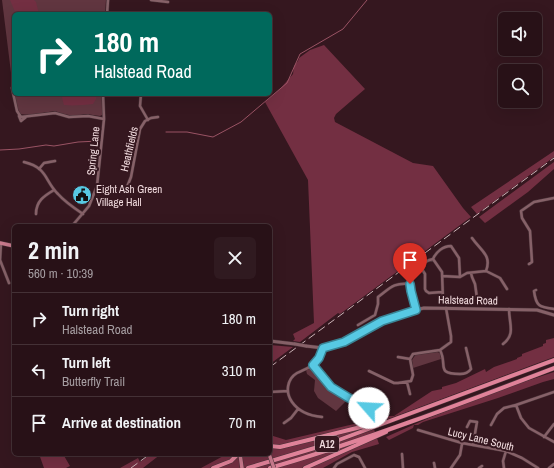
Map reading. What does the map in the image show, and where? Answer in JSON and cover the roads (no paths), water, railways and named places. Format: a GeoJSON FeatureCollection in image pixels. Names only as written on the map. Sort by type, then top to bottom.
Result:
{"type":"FeatureCollection","features":[{"type":"Feature","properties":{"kind":"highway","name":"A12"},"geometry":{"type":"LineString","coordinates":[[248,468],[328,444],[554,360]]}},
{"type":"Feature","properties":{"kind":"highway","name":"A12"},"geometry":{"type":"LineString","coordinates":[[270,468],[311,456],[401,425],[554,368]]}},
{"type":"Feature","properties":{"kind":"highway","name":"A12"},"geometry":{"type":"LineString","coordinates":[[272,446],[280,447],[405,416]]}},
{"type":"Feature","properties":{"kind":"highway","name":"A12"},"geometry":{"type":"LineString","coordinates":[[305,468],[401,425]]}},
{"type":"Feature","properties":{"kind":"highway"},"geometry":{"type":"LineString","coordinates":[[213,468],[231,461],[237,456]]}},
{"type":"Feature","properties":{"kind":"main road"},"geometry":{"type":"LineString","coordinates":[[1,243],[12,246]]}},
{"type":"Feature","properties":{"kind":"main road"},"geometry":{"type":"LineString","coordinates":[[239,456],[242,468]]}},
{"type":"Feature","properties":{"kind":"main road"},"geometry":{"type":"LineString","coordinates":[[271,456],[274,468]]}},
{"type":"Feature","properties":{"kind":"street"},"geometry":{"type":"LineString","coordinates":[[107,12],[108,0]]}},
{"type":"Feature","properties":{"kind":"street"},"geometry":{"type":"LineString","coordinates":[[151,0],[157,2],[168,2]]}},
{"type":"Feature","properties":{"kind":"street"},"geometry":{"type":"LineString","coordinates":[[14,96],[19,115],[26,116],[55,113],[69,117],[88,116],[104,119]]}},
{"type":"Feature","properties":{"kind":"street","name":"Spring Lane"},"geometry":{"type":"LineString","coordinates":[[74,224],[83,214],[93,197],[97,186],[104,119],[103,96]]}},
{"type":"Feature","properties":{"kind":"street"},"geometry":{"type":"LineString","coordinates":[[141,96],[140,106],[148,120]]}},
{"type":"Feature","properties":{"kind":"street","name":"Heathfields"},"geometry":{"type":"LineString","coordinates":[[97,186],[118,191],[127,187],[131,177],[140,128],[145,121],[158,117]]}},
{"type":"Feature","properties":{"kind":"street"},"geometry":{"type":"LineString","coordinates":[[39,169],[44,163],[55,161]]}},
{"type":"Feature","properties":{"kind":"street"},"geometry":{"type":"LineString","coordinates":[[24,162],[39,169],[48,178],[54,190],[83,214]]}},
{"type":"Feature","properties":{"kind":"street"},"geometry":{"type":"LineString","coordinates":[[36,214],[38,202],[54,190]]}},
{"type":"Feature","properties":{"kind":"street"},"geometry":{"type":"LineString","coordinates":[[532,263],[530,231],[522,218],[521,211],[534,202],[554,198]]}},
{"type":"Feature","properties":{"kind":"street"},"geometry":{"type":"LineString","coordinates":[[472,238],[484,252],[488,262],[486,272]]}},
{"type":"Feature","properties":{"kind":"street"},"geometry":{"type":"LineString","coordinates":[[1,243],[0,260],[10,283]]}},
{"type":"Feature","properties":{"kind":"street"},"geometry":{"type":"LineString","coordinates":[[416,310],[410,284],[413,272],[428,260],[433,259],[439,251],[447,246],[451,246],[459,258],[460,276]]}},
{"type":"Feature","properties":{"kind":"street"},"geometry":{"type":"LineString","coordinates":[[433,259],[441,270],[442,300]]}},
{"type":"Feature","properties":{"kind":"street"},"geometry":{"type":"LineString","coordinates":[[420,266],[425,274],[426,291],[429,293],[442,292]]}},
{"type":"Feature","properties":{"kind":"street"},"geometry":{"type":"LineString","coordinates":[[442,276],[460,276],[486,272],[500,278],[507,289]]}},
{"type":"Feature","properties":{"kind":"street"},"geometry":{"type":"LineString","coordinates":[[472,273],[477,298]]}},
{"type":"Feature","properties":{"kind":"street"},"geometry":{"type":"LineString","coordinates":[[358,325],[375,315],[378,297],[394,285],[410,284]]}},
{"type":"Feature","properties":{"kind":"street"},"geometry":{"type":"LineString","coordinates":[[536,290],[534,291],[534,294],[540,307],[554,308]]}},
{"type":"Feature","properties":{"kind":"street","name":"Halstead Road"},"geometry":{"type":"LineString","coordinates":[[272,341],[323,348],[344,342],[382,321],[424,308],[537,310],[554,315]]}},
{"type":"Feature","properties":{"kind":"street"},"geometry":{"type":"LineString","coordinates":[[410,359],[416,353],[440,350],[452,340],[446,308]]}},
{"type":"Feature","properties":{"kind":"street"},"geometry":{"type":"LineString","coordinates":[[502,344],[509,338],[511,332],[509,309]]}},
{"type":"Feature","properties":{"kind":"street"},"geometry":{"type":"LineString","coordinates":[[322,417],[311,415],[298,409],[290,398],[288,385],[297,373],[313,365],[319,358],[323,348]]}},
{"type":"Feature","properties":{"kind":"street"},"geometry":{"type":"LineString","coordinates":[[440,350],[443,358],[444,370],[448,374],[462,374],[467,373],[471,369],[466,348]]}},
{"type":"Feature","properties":{"kind":"street"},"geometry":{"type":"LineString","coordinates":[[398,357],[410,359]]}},
{"type":"Feature","properties":{"kind":"street"},"geometry":{"type":"LineString","coordinates":[[369,371],[394,383],[411,381],[414,375],[410,359]]}},
{"type":"Feature","properties":{"kind":"street"},"geometry":{"type":"LineString","coordinates":[[313,365],[335,390],[379,413]]}},
{"type":"Feature","properties":{"kind":"street"},"geometry":{"type":"LineString","coordinates":[[407,382],[410,394]]}},
{"type":"Feature","properties":{"kind":"street"},"geometry":{"type":"LineString","coordinates":[[272,392],[288,391]]}},
{"type":"Feature","properties":{"kind":"street"},"geometry":{"type":"LineString","coordinates":[[491,425],[497,414],[504,408],[554,392]]}},
{"type":"Feature","properties":{"kind":"street"},"geometry":{"type":"LineString","coordinates":[[516,405],[524,422],[535,432],[554,442]]}},
{"type":"Feature","properties":{"kind":"street"},"geometry":{"type":"LineString","coordinates":[[284,423],[291,418],[298,409]]}},
{"type":"Feature","properties":{"kind":"street"},"geometry":{"type":"LineString","coordinates":[[467,427],[470,421],[478,420],[473,445]]}},
{"type":"Feature","properties":{"kind":"street"},"geometry":{"type":"LineString","coordinates":[[544,436],[554,424]]}},
{"type":"Feature","properties":{"kind":"street","name":"Lucy Lane South"},"geometry":{"type":"LineString","coordinates":[[418,430],[462,443],[506,451],[522,458],[538,468]]}},
{"type":"Feature","properties":{"kind":"street"},"geometry":{"type":"LineString","coordinates":[[451,468],[460,454],[462,443]]}},
{"type":"Feature","properties":{"kind":"street"},"geometry":{"type":"LineString","coordinates":[[504,468],[503,461],[506,451]]}},
{"type":"Feature","properties":{"kind":"street"},"geometry":{"type":"LineString","coordinates":[[402,454],[403,468]]}},
{"type":"Feature","properties":{"kind":"street"},"geometry":{"type":"LineString","coordinates":[[334,468],[337,464],[354,455],[359,458],[365,468]]}},
{"type":"Feature","properties":{"kind":"street"},"geometry":{"type":"LineString","coordinates":[[434,464],[435,468]]}},
{"type":"Feature","properties":{"kind":"street"},"geometry":{"type":"LineString","coordinates":[[549,468],[554,464]]}},
{"type":"Feature","properties":{"kind":"waterway"},"geometry":{"type":"LineString","coordinates":[[272,96],[287,83],[300,54],[343,29],[367,0]]}},
{"type":"Feature","properties":{"kind":"waterway"},"geometry":{"type":"LineString","coordinates":[[166,132],[187,132],[213,137],[241,122],[272,96]]}},
{"type":"Feature","properties":{"kind":"waterway"},"geometry":{"type":"LineString","coordinates":[[0,150],[99,141]]}},
{"type":"Feature","properties":{"kind":"railway"},"geometry":{"type":"LineString","coordinates":[[272,366],[554,158]]}},
{"type":"Feature","properties":{"kind":"railway"},"geometry":{"type":"LineString","coordinates":[[131,468],[147,456]]}},
{"type":"Feature","properties":{"kind":"place","name":"Eight Ash Green Village Hall"},"geometry":{"type":"Point","coordinates":[82,195]}}]}
